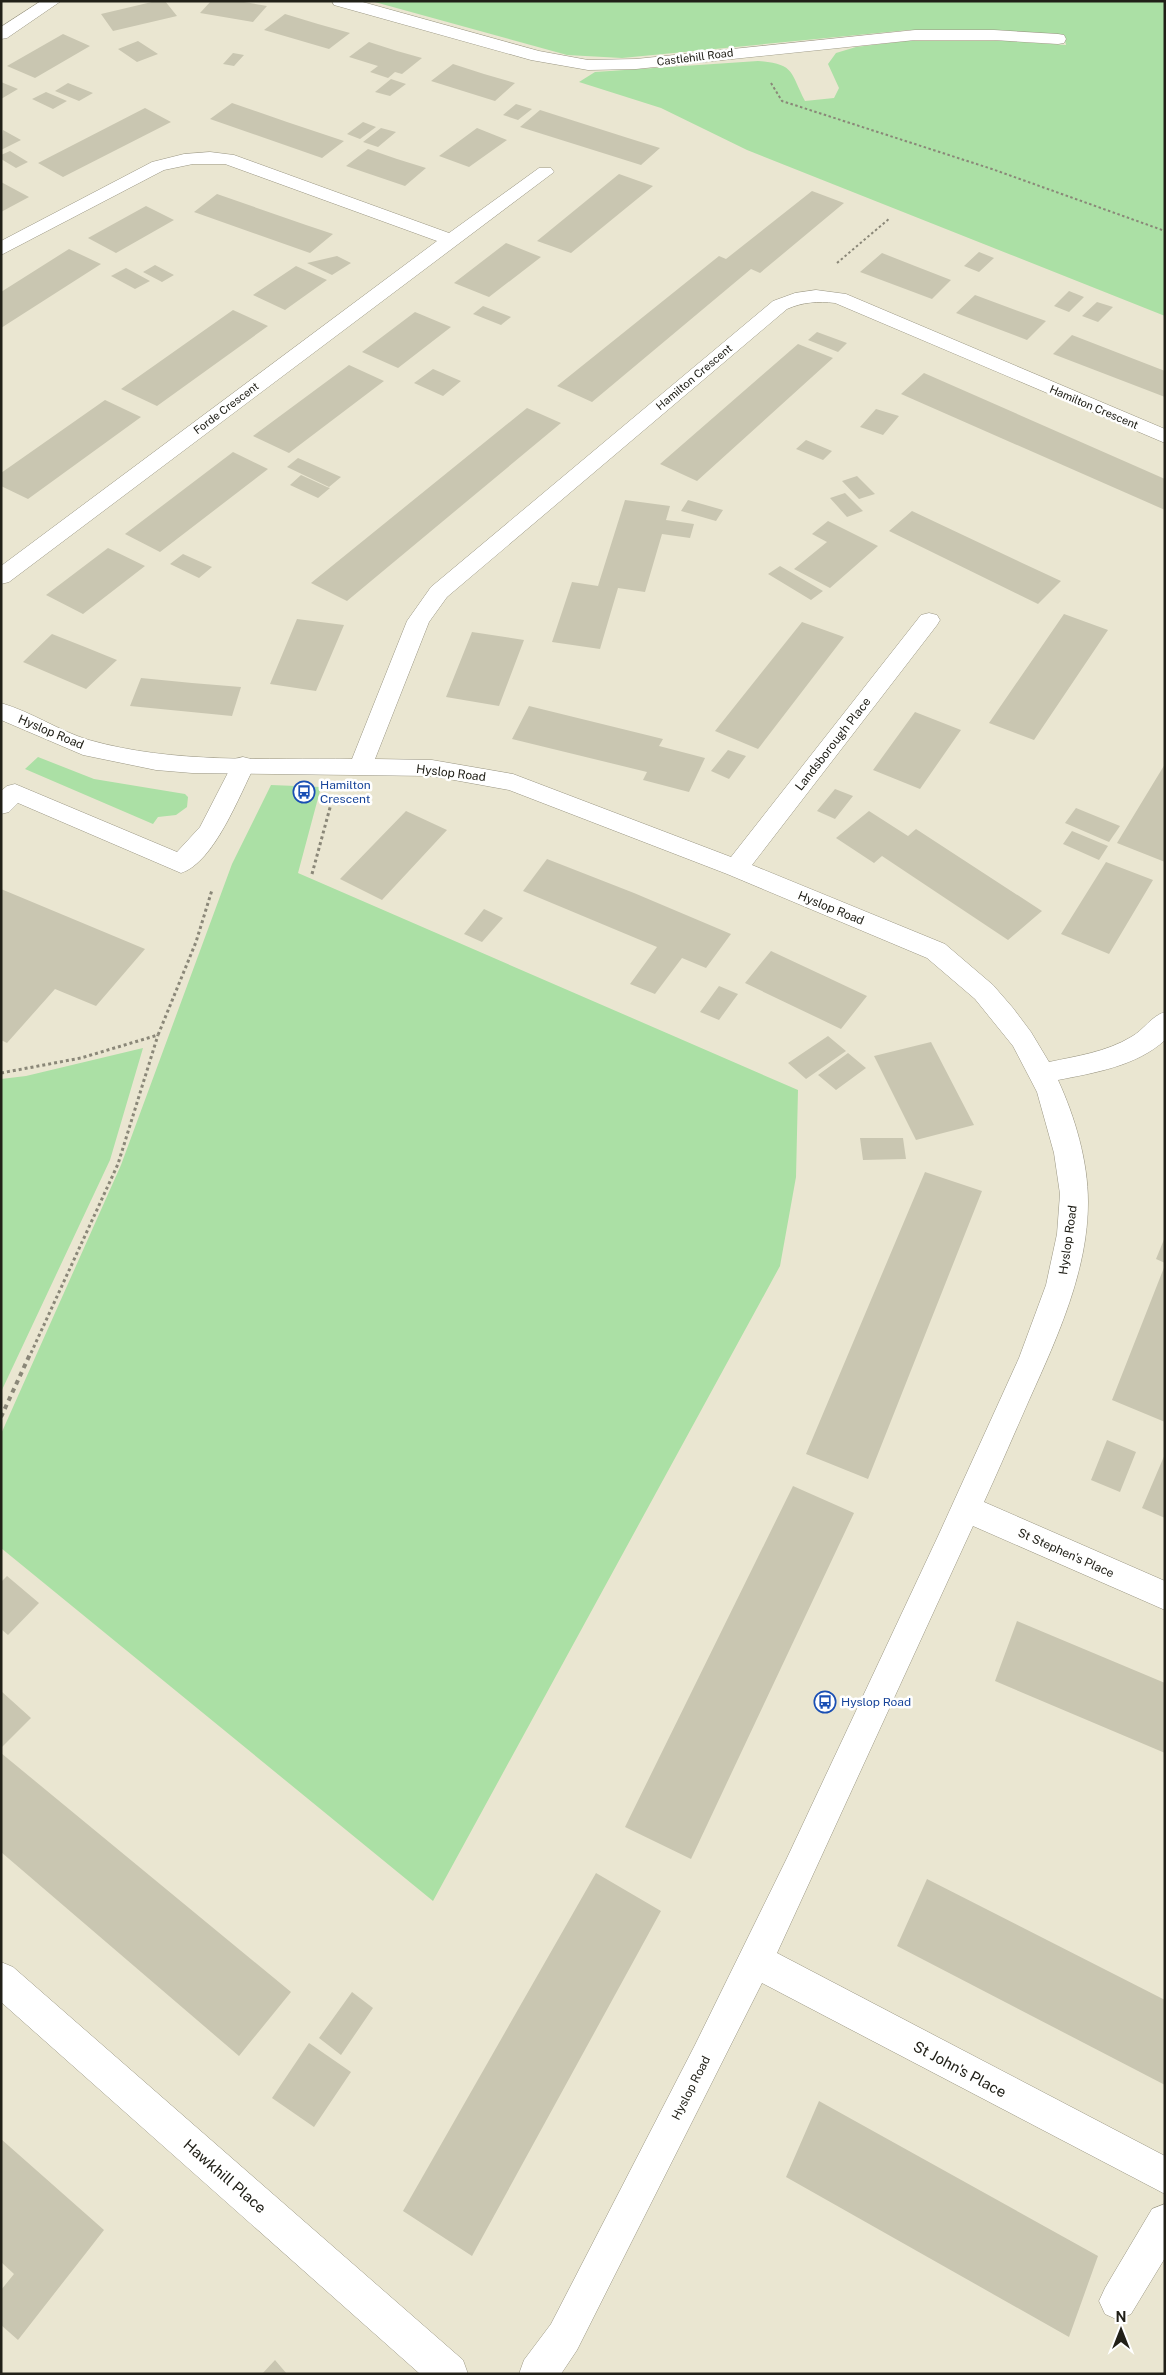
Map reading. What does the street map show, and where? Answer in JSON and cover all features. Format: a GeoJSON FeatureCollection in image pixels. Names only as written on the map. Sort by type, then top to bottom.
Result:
{"type":"FeatureCollection","features":[{"type":"Feature","properties":{"kind":"street"},"geometry":{"type":"LineString","coordinates":[[1,34],[53,1]]}},
{"type":"Feature","properties":{"kind":"street","name":"Castlehill Road"},"geometry":{"type":"LineString","coordinates":[[340,1],[565,63],[588,66],[620,65],[915,35],[994,35],[1058,39]]}},
{"type":"Feature","properties":{"kind":"street"},"geometry":{"type":"LineString","coordinates":[[1,250],[158,166],[182,158],[205,157],[228,159],[451,240]]}},
{"type":"Feature","properties":{"kind":"street","name":"Forde Crescent"},"geometry":{"type":"LineString","coordinates":[[1,577],[451,240],[545,172]]}},
{"type":"Feature","properties":{"kind":"street","name":"Hamilton Crescent"},"geometry":{"type":"LineString","coordinates":[[351,767],[418,621],[440,592],[780,305],[793,298],[823,296],[848,302],[1165,437]]}},
{"type":"Feature","properties":{"kind":"street","name":"Landsborough Place"},"geometry":{"type":"LineString","coordinates":[[736,868],[929,620]]}},
{"type":"Feature","properties":{"kind":"street","name":"Hyslop Road"},"geometry":{"type":"LineString","coordinates":[[1,711],[83,747],[120,756],[165,763],[243,766],[432,768],[513,782],[736,868],[936,951],[964,972],[1000,1010],[1024,1041],[1044,1073],[1063,1124],[1072,1172],[1074,1205],[1064,1276],[1050,1320],[967,1509],[756,1961],[564,2337],[538,2374]]}},
{"type":"Feature","properties":{"kind":"street"},"geometry":{"type":"LineString","coordinates":[[1,806],[16,792],[181,864],[210,832],[243,766]]}},
{"type":"Feature","properties":{"kind":"street"},"geometry":{"type":"LineString","coordinates":[[1044,1073],[1106,1059],[1136,1047],[1159,1031],[1165,1022]]}},
{"type":"Feature","properties":{"kind":"street","name":"St Stephen's Place"},"geometry":{"type":"LineString","coordinates":[[967,1509],[1165,1596]]}},
{"type":"Feature","properties":{"kind":"street","name":"St John's Place"},"geometry":{"type":"LineString","coordinates":[[756,1961],[1165,2176]]}},
{"type":"Feature","properties":{"kind":"street","name":"Hawkhill Place"},"geometry":{"type":"LineString","coordinates":[[1,1979],[449,2374]]}},
{"type":"Feature","properties":{"kind":"street"},"geometry":{"type":"LineString","coordinates":[[1118,2302],[1165,2222]]}},
{"type":"Feature","properties":{"kind":"path"},"geometry":{"type":"LineString","coordinates":[[721,54],[768,79],[782,101],[992,169],[1165,231]]}},
{"type":"Feature","properties":{"kind":"path"},"geometry":{"type":"LineString","coordinates":[[823,296],[820,278],[890,218]]}},
{"type":"Feature","properties":{"kind":"path"},"geometry":{"type":"LineString","coordinates":[[312,874],[351,767]]}},
{"type":"Feature","properties":{"kind":"path"},"geometry":{"type":"LineString","coordinates":[[1,1417],[118,1164],[158,1035],[196,942],[212,888]]}},
{"type":"Feature","properties":{"kind":"path"},"geometry":{"type":"LineString","coordinates":[[1,1073],[80,1058],[133,1044],[158,1035]]}},
{"type":"Feature","properties":{"kind":"green space"},"geometry":{"type":"Polygon","coordinates":[[[371,1],[1165,1],[1165,316],[747,150],[661,108],[579,82],[595,72],[758,61],[770,62],[779,64],[790,71],[805,101],[834,98],[839,88],[828,64],[836,53],[856,47],[906,41],[1009,41],[1066,45],[1064,36],[991,31],[909,30],[622,58],[567,55],[371,1]]]}},
{"type":"Feature","properties":{"kind":"green space"},"geometry":{"type":"Polygon","coordinates":[[[38,757],[94,779],[185,794],[188,797],[187,807],[176,815],[158,817],[153,824],[25,769],[38,757]]]}},
{"type":"Feature","properties":{"kind":"green space"},"geometry":{"type":"Polygon","coordinates":[[[271,785],[321,787],[298,873],[798,1090],[796,1177],[780,1266],[433,1901],[1,1548],[1,1434],[121,1165],[232,864],[271,785]]]}},
{"type":"Feature","properties":{"kind":"green space"},"geometry":{"type":"Polygon","coordinates":[[[143,1048],[110,1160],[1,1392],[1,1079],[26,1076],[143,1048]]]}},
{"type":"Feature","properties":{"kind":"building"},"geometry":{"type":"Polygon","coordinates":[[[156,1],[165,1],[177,16],[113,31],[101,14],[156,1]]]}},
{"type":"Feature","properties":{"kind":"building"},"geometry":{"type":"Polygon","coordinates":[[[211,1],[238,1],[267,6],[253,22],[200,13],[211,1]]]}},
{"type":"Feature","properties":{"kind":"building"},"geometry":{"type":"Polygon","coordinates":[[[285,14],[350,33],[329,49],[264,30],[285,14]]]}},
{"type":"Feature","properties":{"kind":"building"},"geometry":{"type":"Polygon","coordinates":[[[63,34],[90,46],[35,78],[7,66],[63,34]]]}},
{"type":"Feature","properties":{"kind":"building"},"geometry":{"type":"Polygon","coordinates":[[[138,41],[158,54],[137,62],[118,49],[138,41]]]}},
{"type":"Feature","properties":{"kind":"building"},"geometry":{"type":"Polygon","coordinates":[[[369,42],[422,58],[402,74],[395,72],[388,78],[370,72],[378,66],[349,57],[369,42]]]}},
{"type":"Feature","properties":{"kind":"building"},"geometry":{"type":"Polygon","coordinates":[[[233,53],[244,55],[234,66],[223,64],[233,53]]]}},
{"type":"Feature","properties":{"kind":"building"},"geometry":{"type":"Polygon","coordinates":[[[453,64],[515,83],[495,101],[431,81],[453,64]]]}},
{"type":"Feature","properties":{"kind":"building"},"geometry":{"type":"Polygon","coordinates":[[[391,79],[406,84],[390,96],[375,92],[391,79]]]}},
{"type":"Feature","properties":{"kind":"building"},"geometry":{"type":"Polygon","coordinates":[[[1,82],[18,89],[1,99],[1,82]]]}},
{"type":"Feature","properties":{"kind":"building"},"geometry":{"type":"Polygon","coordinates":[[[68,83],[93,93],[79,101],[55,91],[68,83]]]}},
{"type":"Feature","properties":{"kind":"building"},"geometry":{"type":"Polygon","coordinates":[[[46,92],[67,101],[53,109],[32,99],[46,92]]]}},
{"type":"Feature","properties":{"kind":"building"},"geometry":{"type":"Polygon","coordinates":[[[232,103],[344,141],[322,158],[210,119],[232,103]]]}},
{"type":"Feature","properties":{"kind":"building"},"geometry":{"type":"Polygon","coordinates":[[[516,104],[532,109],[518,120],[503,115],[516,104]]]}},
{"type":"Feature","properties":{"kind":"building"},"geometry":{"type":"Polygon","coordinates":[[[145,108],[171,122],[63,177],[38,163],[145,108]]]}},
{"type":"Feature","properties":{"kind":"building"},"geometry":{"type":"Polygon","coordinates":[[[540,110],[660,148],[641,165],[520,127],[540,110]]]}},
{"type":"Feature","properties":{"kind":"building"},"geometry":{"type":"Polygon","coordinates":[[[363,122],[376,127],[360,139],[347,134],[363,122]]]}},
{"type":"Feature","properties":{"kind":"building"},"geometry":{"type":"Polygon","coordinates":[[[381,128],[396,132],[378,147],[363,142],[381,128]]]}},
{"type":"Feature","properties":{"kind":"building"},"geometry":{"type":"Polygon","coordinates":[[[477,128],[507,140],[469,167],[439,156],[477,128]]]}},
{"type":"Feature","properties":{"kind":"building"},"geometry":{"type":"Polygon","coordinates":[[[3,130],[21,140],[1,150],[3,130]]]}},
{"type":"Feature","properties":{"kind":"building"},"geometry":{"type":"Polygon","coordinates":[[[368,149],[426,168],[405,186],[346,166],[368,149]]]}},
{"type":"Feature","properties":{"kind":"building"},"geometry":{"type":"Polygon","coordinates":[[[10,151],[28,162],[16,168],[1,159],[1,155],[10,151]]]}},
{"type":"Feature","properties":{"kind":"building"},"geometry":{"type":"Polygon","coordinates":[[[619,174],[653,186],[571,253],[537,241],[619,174]]]}},
{"type":"Feature","properties":{"kind":"building"},"geometry":{"type":"Polygon","coordinates":[[[1,182],[29,197],[1,212],[1,182]]]}},
{"type":"Feature","properties":{"kind":"building"},"geometry":{"type":"Polygon","coordinates":[[[812,191],[844,203],[760,273],[751,269],[592,402],[557,386],[719,256],[726,259],[812,191]]]}},
{"type":"Feature","properties":{"kind":"building"},"geometry":{"type":"Polygon","coordinates":[[[217,194],[333,234],[310,253],[194,212],[217,194]]]}},
{"type":"Feature","properties":{"kind":"building"},"geometry":{"type":"Polygon","coordinates":[[[146,206],[174,220],[116,253],[88,238],[146,206]]]}},
{"type":"Feature","properties":{"kind":"building"},"geometry":{"type":"Polygon","coordinates":[[[506,243],[541,257],[489,297],[454,283],[506,243]]]}},
{"type":"Feature","properties":{"kind":"building"},"geometry":{"type":"Polygon","coordinates":[[[69,249],[101,264],[1,328],[1,292],[69,249]]]}},
{"type":"Feature","properties":{"kind":"building"},"geometry":{"type":"Polygon","coordinates":[[[979,252],[994,258],[979,272],[964,266],[979,252]]]}},
{"type":"Feature","properties":{"kind":"building"},"geometry":{"type":"Polygon","coordinates":[[[882,253],[951,280],[932,299],[860,272],[882,253]]]}},
{"type":"Feature","properties":{"kind":"building"},"geometry":{"type":"Polygon","coordinates":[[[337,256],[351,263],[332,275],[307,263],[337,256]]]}},
{"type":"Feature","properties":{"kind":"building"},"geometry":{"type":"Polygon","coordinates":[[[155,265],[174,275],[162,282],[143,272],[155,265]]]}},
{"type":"Feature","properties":{"kind":"building"},"geometry":{"type":"Polygon","coordinates":[[[296,266],[327,280],[285,310],[253,295],[296,266]]]}},
{"type":"Feature","properties":{"kind":"building"},"geometry":{"type":"Polygon","coordinates":[[[126,268],[150,281],[135,289],[111,276],[126,268]]]}},
{"type":"Feature","properties":{"kind":"building"},"geometry":{"type":"Polygon","coordinates":[[[1069,291],[1084,297],[1069,312],[1054,306],[1069,291]]]}},
{"type":"Feature","properties":{"kind":"building"},"geometry":{"type":"Polygon","coordinates":[[[975,295],[1046,321],[1027,340],[956,313],[975,295]]]}},
{"type":"Feature","properties":{"kind":"building"},"geometry":{"type":"Polygon","coordinates":[[[1097,302],[1113,307],[1098,322],[1082,316],[1097,302]]]}},
{"type":"Feature","properties":{"kind":"building"},"geometry":{"type":"Polygon","coordinates":[[[483,306],[511,317],[501,325],[473,314],[483,306]]]}},
{"type":"Feature","properties":{"kind":"building"},"geometry":{"type":"Polygon","coordinates":[[[233,310],[268,326],[157,406],[121,389],[233,310]]]}},
{"type":"Feature","properties":{"kind":"building"},"geometry":{"type":"Polygon","coordinates":[[[415,312],[451,327],[398,368],[362,352],[415,312]]]}},
{"type":"Feature","properties":{"kind":"building"},"geometry":{"type":"Polygon","coordinates":[[[817,332],[847,343],[838,352],[808,340],[817,332]]]}},
{"type":"Feature","properties":{"kind":"building"},"geometry":{"type":"Polygon","coordinates":[[[1072,335],[1165,371],[1165,397],[1053,354],[1072,335]]]}},
{"type":"Feature","properties":{"kind":"building"},"geometry":{"type":"Polygon","coordinates":[[[798,344],[833,358],[697,481],[660,464],[798,344]]]}},
{"type":"Feature","properties":{"kind":"building"},"geometry":{"type":"Polygon","coordinates":[[[349,365],[384,381],[289,453],[253,436],[349,365]]]}},
{"type":"Feature","properties":{"kind":"building"},"geometry":{"type":"Polygon","coordinates":[[[433,369],[461,381],[443,396],[414,383],[433,369]]]}},
{"type":"Feature","properties":{"kind":"building"},"geometry":{"type":"Polygon","coordinates":[[[924,373],[1165,479],[1165,510],[901,394],[924,373]]]}},
{"type":"Feature","properties":{"kind":"building"},"geometry":{"type":"Polygon","coordinates":[[[105,400],[141,417],[28,499],[1,486],[1,473],[105,400]]]}},
{"type":"Feature","properties":{"kind":"building"},"geometry":{"type":"Polygon","coordinates":[[[527,408],[561,423],[347,601],[311,583],[527,408]]]}},
{"type":"Feature","properties":{"kind":"building"},"geometry":{"type":"Polygon","coordinates":[[[876,409],[899,416],[883,435],[860,427],[876,409]]]}},
{"type":"Feature","properties":{"kind":"building"},"geometry":{"type":"Polygon","coordinates":[[[806,440],[832,451],[823,460],[796,449],[806,440]]]}},
{"type":"Feature","properties":{"kind":"building"},"geometry":{"type":"Polygon","coordinates":[[[233,452],[268,469],[160,552],[125,534],[233,452]]]}},
{"type":"Feature","properties":{"kind":"building"},"geometry":{"type":"Polygon","coordinates":[[[298,458],[341,477],[329,487],[287,467],[298,458]]]}},
{"type":"Feature","properties":{"kind":"building"},"geometry":{"type":"Polygon","coordinates":[[[301,475],[330,488],[318,498],[290,485],[301,475]]]}},
{"type":"Feature","properties":{"kind":"building"},"geometry":{"type":"Polygon","coordinates":[[[857,476],[875,494],[859,499],[842,481],[857,476]]]}},
{"type":"Feature","properties":{"kind":"building"},"geometry":{"type":"Polygon","coordinates":[[[845,493],[863,511],[847,517],[830,498],[845,493]]]}},
{"type":"Feature","properties":{"kind":"building"},"geometry":{"type":"Polygon","coordinates":[[[625,500],[670,506],[666,520],[694,524],[690,538],[662,534],[645,592],[618,588],[600,649],[552,642],[572,582],[598,586],[625,500]]]}},
{"type":"Feature","properties":{"kind":"building"},"geometry":{"type":"Polygon","coordinates":[[[688,500],[723,510],[716,521],[681,511],[688,500]]]}},
{"type":"Feature","properties":{"kind":"building"},"geometry":{"type":"Polygon","coordinates":[[[912,511],[1061,581],[1038,604],[889,531],[912,511]]]}},
{"type":"Feature","properties":{"kind":"building"},"geometry":{"type":"Polygon","coordinates":[[[828,521],[878,546],[830,588],[794,569],[827,542],[812,534],[828,521]]]}},
{"type":"Feature","properties":{"kind":"building"},"geometry":{"type":"Polygon","coordinates":[[[108,548],[145,566],[83,614],[46,595],[108,548]]]}},
{"type":"Feature","properties":{"kind":"building"},"geometry":{"type":"Polygon","coordinates":[[[183,554],[212,567],[199,578],[170,564],[183,554]]]}},
{"type":"Feature","properties":{"kind":"building"},"geometry":{"type":"Polygon","coordinates":[[[780,566],[823,591],[811,600],[768,574],[780,566]]]}},
{"type":"Feature","properties":{"kind":"building"},"geometry":{"type":"Polygon","coordinates":[[[1064,614],[1108,630],[1034,740],[989,723],[1064,614]]]}},
{"type":"Feature","properties":{"kind":"building"},"geometry":{"type":"Polygon","coordinates":[[[297,619],[344,625],[316,691],[270,684],[297,619]]]}},
{"type":"Feature","properties":{"kind":"building"},"geometry":{"type":"Polygon","coordinates":[[[802,622],[844,637],[758,749],[715,731],[802,622]]]}},
{"type":"Feature","properties":{"kind":"building"},"geometry":{"type":"Polygon","coordinates":[[[472,632],[524,640],[499,706],[446,697],[472,632]]]}},
{"type":"Feature","properties":{"kind":"building"},"geometry":{"type":"Polygon","coordinates":[[[52,634],[117,660],[86,689],[23,662],[52,634]]]}},
{"type":"Feature","properties":{"kind":"building"},"geometry":{"type":"Polygon","coordinates":[[[141,678],[241,687],[232,716],[130,706],[141,678]]]}},
{"type":"Feature","properties":{"kind":"building"},"geometry":{"type":"Polygon","coordinates":[[[529,706],[663,739],[659,746],[705,758],[689,792],[643,780],[647,772],[512,739],[529,706]]]}},
{"type":"Feature","properties":{"kind":"building"},"geometry":{"type":"Polygon","coordinates":[[[915,712],[961,730],[920,789],[873,770],[915,712]]]}},
{"type":"Feature","properties":{"kind":"building"},"geometry":{"type":"Polygon","coordinates":[[[728,750],[746,756],[729,779],[711,771],[728,750]]]}},
{"type":"Feature","properties":{"kind":"building"},"geometry":{"type":"Polygon","coordinates":[[[1165,764],[1165,862],[1117,843],[1165,764]]]}},
{"type":"Feature","properties":{"kind":"building"},"geometry":{"type":"Polygon","coordinates":[[[835,789],[853,796],[835,819],[817,811],[835,789]]]}},
{"type":"Feature","properties":{"kind":"building"},"geometry":{"type":"Polygon","coordinates":[[[1076,808],[1120,826],[1109,842],[1065,823],[1076,808]]]}},
{"type":"Feature","properties":{"kind":"building"},"geometry":{"type":"Polygon","coordinates":[[[406,811],[447,830],[382,900],[340,879],[406,811]]]}},
{"type":"Feature","properties":{"kind":"building"},"geometry":{"type":"Polygon","coordinates":[[[869,811],[908,836],[916,829],[1042,911],[1008,940],[882,856],[874,863],[836,838],[869,811]]]}},
{"type":"Feature","properties":{"kind":"building"},"geometry":{"type":"Polygon","coordinates":[[[1072,831],[1108,846],[1099,860],[1063,844],[1072,831]]]}},
{"type":"Feature","properties":{"kind":"building"},"geometry":{"type":"Polygon","coordinates":[[[547,859],[731,934],[706,968],[682,958],[655,994],[630,984],[657,947],[523,891],[547,859]]]}},
{"type":"Feature","properties":{"kind":"building"},"geometry":{"type":"Polygon","coordinates":[[[1106,862],[1153,880],[1109,954],[1061,934],[1106,862]]]}},
{"type":"Feature","properties":{"kind":"building"},"geometry":{"type":"Polygon","coordinates":[[[1,889],[145,949],[96,1006],[55,989],[7,1043],[1,1040],[1,889]]]}},
{"type":"Feature","properties":{"kind":"building"},"geometry":{"type":"Polygon","coordinates":[[[484,909],[503,918],[482,942],[464,934],[484,909]]]}},
{"type":"Feature","properties":{"kind":"building"},"geometry":{"type":"Polygon","coordinates":[[[771,951],[867,996],[841,1029],[745,983],[771,951]]]}},
{"type":"Feature","properties":{"kind":"building"},"geometry":{"type":"Polygon","coordinates":[[[719,986],[738,994],[719,1020],[700,1012],[719,986]]]}},
{"type":"Feature","properties":{"kind":"building"},"geometry":{"type":"Polygon","coordinates":[[[828,1036],[846,1051],[806,1079],[788,1063],[828,1036]]]}},
{"type":"Feature","properties":{"kind":"building"},"geometry":{"type":"Polygon","coordinates":[[[931,1042],[974,1125],[916,1140],[874,1056],[931,1042]]]}},
{"type":"Feature","properties":{"kind":"building"},"geometry":{"type":"Polygon","coordinates":[[[848,1053],[866,1068],[836,1090],[818,1075],[848,1053]]]}},
{"type":"Feature","properties":{"kind":"building"},"geometry":{"type":"Polygon","coordinates":[[[860,1138],[903,1138],[906,1159],[863,1160],[860,1138]]]}},
{"type":"Feature","properties":{"kind":"building"},"geometry":{"type":"Polygon","coordinates":[[[925,1172],[982,1191],[868,1479],[806,1454],[925,1172]]]}},
{"type":"Feature","properties":{"kind":"building"},"geometry":{"type":"Polygon","coordinates":[[[1165,1237],[1165,1263],[1156,1259],[1165,1237]]]}},
{"type":"Feature","properties":{"kind":"building"},"geometry":{"type":"Polygon","coordinates":[[[1165,1265],[1165,1422],[1112,1400],[1165,1265]]]}},
{"type":"Feature","properties":{"kind":"building"},"geometry":{"type":"Polygon","coordinates":[[[1107,1440],[1136,1452],[1120,1492],[1091,1480],[1107,1440]]]}},
{"type":"Feature","properties":{"kind":"building"},"geometry":{"type":"Polygon","coordinates":[[[1165,1454],[1165,1518],[1142,1508],[1165,1454]]]}},
{"type":"Feature","properties":{"kind":"building"},"geometry":{"type":"Polygon","coordinates":[[[793,1486],[854,1513],[691,1859],[625,1827],[793,1486]]]}},
{"type":"Feature","properties":{"kind":"building"},"geometry":{"type":"Polygon","coordinates":[[[7,1576],[39,1603],[8,1635],[1,1629],[1,1582],[7,1576]]]}},
{"type":"Feature","properties":{"kind":"building"},"geometry":{"type":"Polygon","coordinates":[[[1017,1621],[1165,1683],[1165,1753],[995,1681],[1017,1621]]]}},
{"type":"Feature","properties":{"kind":"building"},"geometry":{"type":"Polygon","coordinates":[[[1,1691],[31,1718],[1,1748],[1,1691]]]}},
{"type":"Feature","properties":{"kind":"building"},"geometry":{"type":"Polygon","coordinates":[[[1,1753],[291,1992],[239,2056],[1,1852],[1,1753]]]}},
{"type":"Feature","properties":{"kind":"building"},"geometry":{"type":"Polygon","coordinates":[[[596,1873],[661,1911],[472,2256],[403,2211],[596,1873]]]}},
{"type":"Feature","properties":{"kind":"building"},"geometry":{"type":"Polygon","coordinates":[[[927,1879],[1165,2000],[1165,2085],[897,1946],[927,1879]]]}},
{"type":"Feature","properties":{"kind":"building"},"geometry":{"type":"Polygon","coordinates":[[[352,1992],[373,2008],[341,2055],[319,2038],[352,1992]]]}},
{"type":"Feature","properties":{"kind":"building"},"geometry":{"type":"Polygon","coordinates":[[[309,2043],[351,2072],[314,2127],[272,2098],[309,2043]]]}},
{"type":"Feature","properties":{"kind":"building"},"geometry":{"type":"Polygon","coordinates":[[[819,2101],[1098,2256],[1069,2337],[786,2177],[819,2101]]]}},
{"type":"Feature","properties":{"kind":"building"},"geometry":{"type":"Polygon","coordinates":[[[1,2139],[104,2230],[18,2340],[1,2325],[1,2290],[14,2274],[1,2262],[1,2139]]]}},
{"type":"Feature","properties":{"kind":"building"},"geometry":{"type":"Polygon","coordinates":[[[275,2360],[287,2374],[262,2374],[275,2360]]]}},
{"type":"Feature","properties":{"kind":"place","name":"Hamilton Crescent"},"geometry":{"type":"Point","coordinates":[304,792]}},
{"type":"Feature","properties":{"kind":"place","name":"Hyslop Road"},"geometry":{"type":"Point","coordinates":[825,1702]}}]}
